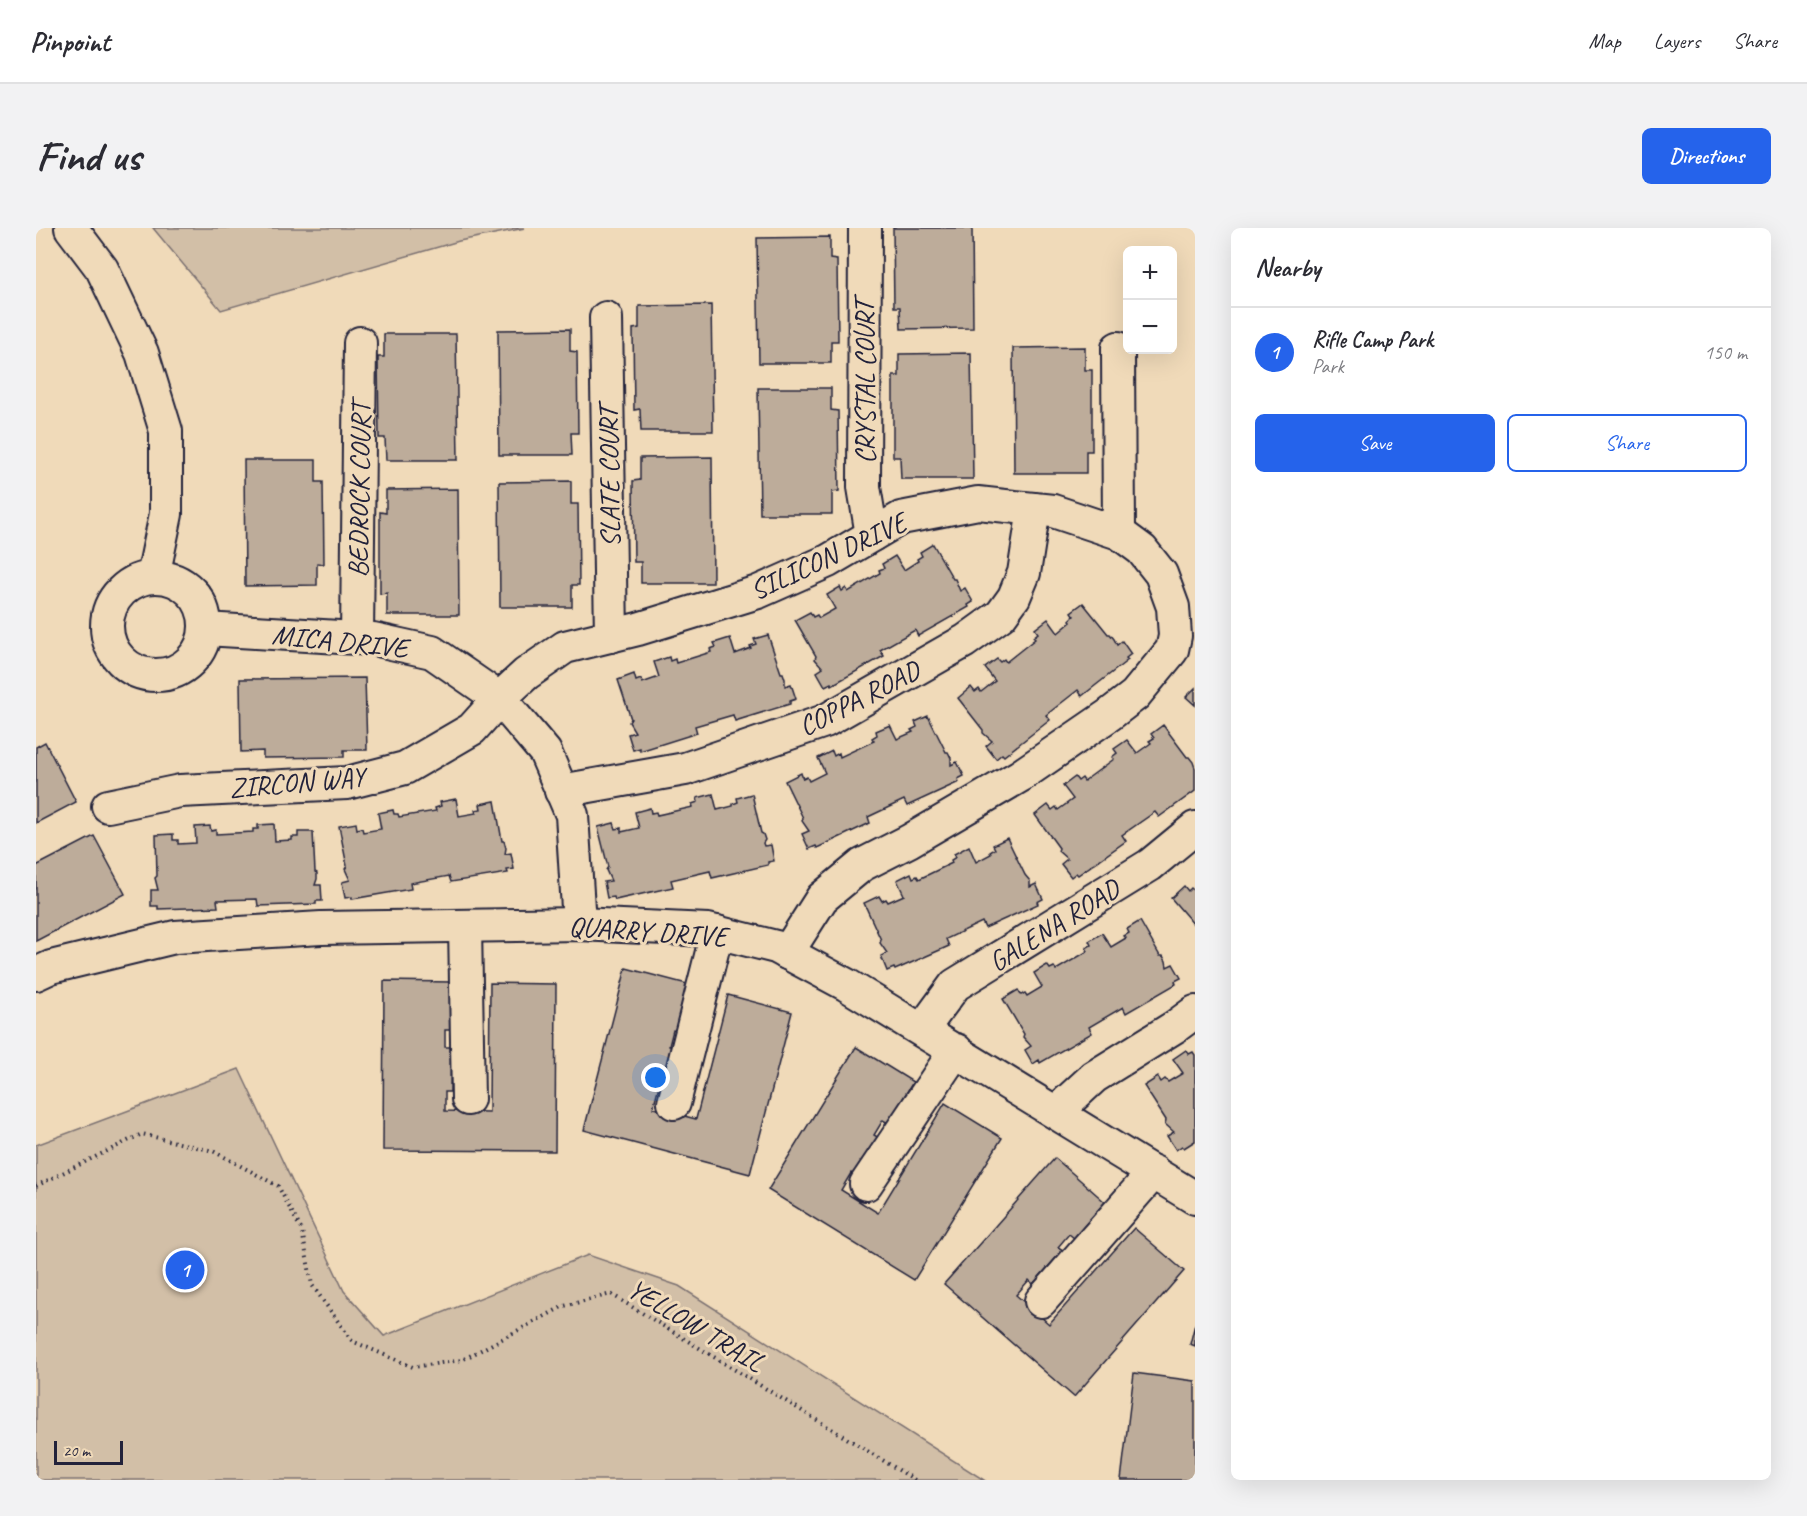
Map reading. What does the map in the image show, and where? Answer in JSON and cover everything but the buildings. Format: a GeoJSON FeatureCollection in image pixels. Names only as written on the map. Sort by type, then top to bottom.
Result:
{"type":"FeatureCollection","features":[{"type":"Feature","properties":{"kind":"street"},"geometry":{"type":"LineString","coordinates":[[71,228],[102,268],[142,353],[166,431],[166,514],[153,577]]}},
{"type":"Feature","properties":{"kind":"street","name":"CRYSTAL COURT"},"geometry":{"type":"LineString","coordinates":[[865,228],[864,487],[872,535]]}},
{"type":"Feature","properties":{"kind":"street","name":"SLATE COURT"},"geometry":{"type":"LineString","coordinates":[[606,318],[611,636]]}},
{"type":"Feature","properties":{"kind":"street","name":"BEDROCK COURT"},"geometry":{"type":"LineString","coordinates":[[357,638],[360,343]]}},
{"type":"Feature","properties":{"kind":"street"},"geometry":{"type":"LineString","coordinates":[[1118,348],[1119,533]]}},
{"type":"Feature","properties":{"kind":"street","name":"SILICON DRIVE"},"geometry":{"type":"LineString","coordinates":[[499,699],[526,674],[565,647],[638,629],[758,592],[828,561],[901,518],[978,503],[1053,511],[1119,533],[1142,550],[1161,574],[1173,607],[1174,636],[1172,650],[1135,695],[1020,776],[909,841],[862,865],[822,898],[787,953]]}},
{"type":"Feature","properties":{"kind":"street","name":"COPPA ROAD"},"geometry":{"type":"LineString","coordinates":[[561,791],[686,769],[825,721],[965,641],[1001,615],[1014,597],[1024,573],[1034,509]]}},
{"type":"Feature","properties":{"kind":"street"},"geometry":{"type":"LineString","coordinates":[[153,577],[167,578],[182,583],[194,594],[202,607],[206,623],[204,640],[197,655],[186,667],[170,674],[154,676],[137,672],[123,663],[112,650],[107,634],[107,617],[113,602],[122,590],[136,581],[153,577]]}},
{"type":"Feature","properties":{"kind":"street","name":"MICA DRIVE"},"geometry":{"type":"LineString","coordinates":[[205,629],[373,639],[432,652],[499,699],[545,752],[572,815],[579,924]]}},
{"type":"Feature","properties":{"kind":"street","name":"ZIRCON WAY"},"geometry":{"type":"LineString","coordinates":[[108,806],[180,790],[347,783],[405,768],[472,729],[499,699]]}},
{"type":"Feature","properties":{"kind":"street","name":"GALENA ROAD"},"geometry":{"type":"LineString","coordinates":[[922,1030],[955,985],[1150,865],[1195,828]]}},
{"type":"Feature","properties":{"kind":"street","name":"QUARRY DRIVE"},"geometry":{"type":"LineString","coordinates":[[36,974],[51,967],[175,937],[321,928],[579,924],[708,930],[776,947],[847,984],[1195,1198]]}},
{"type":"Feature","properties":{"kind":"street"},"geometry":{"type":"LineString","coordinates":[[465,926],[468,1099]]}},
{"type":"Feature","properties":{"kind":"street"},"geometry":{"type":"LineString","coordinates":[[674,1103],[717,932]]}},
{"type":"Feature","properties":{"kind":"street"},"geometry":{"type":"LineString","coordinates":[[1056,1112],[1094,1077],[1195,1012]]}},
{"type":"Feature","properties":{"kind":"street"},"geometry":{"type":"LineString","coordinates":[[866,1184],[956,1050]]}},
{"type":"Feature","properties":{"kind":"street"},"geometry":{"type":"LineString","coordinates":[[1041,1301],[1154,1172]]}},
{"type":"Feature","properties":{"kind":"path","name":"YELLOW TRAIL"},"geometry":{"type":"LineString","coordinates":[[36,1186],[142,1134],[213,1151],[279,1186],[302,1231],[312,1285],[352,1341],[412,1367],[462,1360],[564,1306],[611,1294],[915,1480]]}},
{"type":"Feature","properties":{"kind":"shaded area"},"geometry":{"type":"Polygon","coordinates":[[[153,228],[525,228],[459,241],[221,310],[153,228]]]}},
{"type":"Feature","properties":{"kind":"shaded area"},"geometry":{"type":"Polygon","coordinates":[[[239,1069],[344,1291],[384,1336],[588,1255],[679,1286],[984,1480],[36,1480],[36,1145],[239,1069]]]}},
{"type":"Feature","properties":{"kind":"place","name":"Rifle Camp Park"},"geometry":{"type":"Point","coordinates":[185,1270]}}]}
